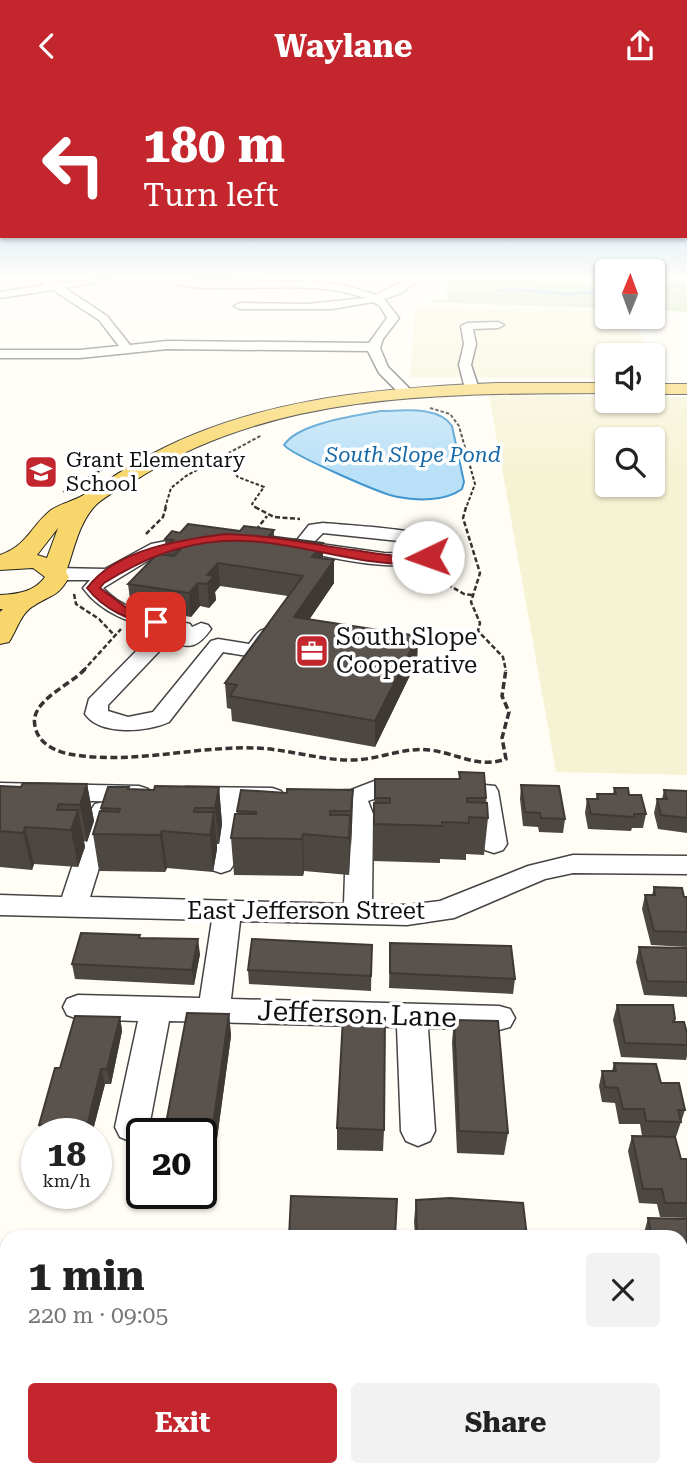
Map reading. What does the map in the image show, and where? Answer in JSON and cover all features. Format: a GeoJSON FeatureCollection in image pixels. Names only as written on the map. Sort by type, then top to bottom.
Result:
{"type":"FeatureCollection","features":[{"type":"Feature","properties":{"kind":"main road"},"geometry":{"type":"LineString","coordinates":[[2,563],[26,552],[62,512],[86,502],[169,453],[227,430],[306,408],[407,393],[472,389],[595,389]]}},
{"type":"Feature","properties":{"kind":"main road"},"geometry":{"type":"LineString","coordinates":[[665,389],[687,389]]}},
{"type":"Feature","properties":{"kind":"main road"},"geometry":{"type":"LineString","coordinates":[[66,584],[71,524],[86,502]]}},
{"type":"Feature","properties":{"kind":"main road"},"geometry":{"type":"LineString","coordinates":[[2,563],[40,563],[66,584]]}},
{"type":"Feature","properties":{"kind":"main road"},"geometry":{"type":"LineString","coordinates":[[0,602],[66,584]]}},
{"type":"Feature","properties":{"kind":"main road"},"geometry":{"type":"LineString","coordinates":[[0,636],[6,621],[66,584]]}},
{"type":"Feature","properties":{"kind":"street"},"geometry":{"type":"LineString","coordinates":[[123,344],[127,349]]}},
{"type":"Feature","properties":{"kind":"street"},"geometry":{"type":"LineString","coordinates":[[373,347],[375,344]]}},
{"type":"Feature","properties":{"kind":"street"},"geometry":{"type":"LineString","coordinates":[[470,344],[465,365],[472,389]]}},
{"type":"Feature","properties":{"kind":"street"},"geometry":{"type":"LineString","coordinates":[[0,354],[80,354],[182,345],[373,347]]}},
{"type":"Feature","properties":{"kind":"street"},"geometry":{"type":"LineString","coordinates":[[373,347],[379,364],[407,393]]}},
{"type":"Feature","properties":{"kind":"street"},"geometry":{"type":"LineString","coordinates":[[252,538],[301,546],[421,561],[428,557],[430,541],[331,528],[315,529],[301,546]]}},
{"type":"Feature","properties":{"kind":"street"},"geometry":{"type":"LineString","coordinates":[[66,584],[157,548],[214,538]]}},
{"type":"Feature","properties":{"kind":"street"},"geometry":{"type":"LineString","coordinates":[[66,584],[101,597],[127,613],[176,628],[195,635],[218,645],[254,651],[267,634],[195,635],[162,636],[97,704],[96,714],[132,723],[155,721],[218,645]]}},
{"type":"Feature","properties":{"kind":"street"},"geometry":{"type":"LineString","coordinates":[[0,791],[354,798],[377,788],[486,791],[494,844]]}},
{"type":"Feature","properties":{"kind":"street"},"geometry":{"type":"LineString","coordinates":[[73,907],[109,793]]}},
{"type":"Feature","properties":{"kind":"street"},"geometry":{"type":"LineString","coordinates":[[221,864],[233,796]]}},
{"type":"Feature","properties":{"kind":"street"},"geometry":{"type":"LineString","coordinates":[[354,798],[360,814],[358,914]]}},
{"type":"Feature","properties":{"kind":"street","name":"East Jefferson Street"},"geometry":{"type":"LineString","coordinates":[[0,905],[407,915],[444,911],[538,872],[573,864],[687,865]]}},
{"type":"Feature","properties":{"kind":"street"},"geometry":{"type":"LineString","coordinates":[[214,1010],[227,912]]}},
{"type":"Feature","properties":{"kind":"street","name":"Jefferson Lane"},"geometry":{"type":"LineString","coordinates":[[78,1007],[499,1018]]}},
{"type":"Feature","properties":{"kind":"street"},"geometry":{"type":"LineString","coordinates":[[134,1118],[156,1009]]}},
{"type":"Feature","properties":{"kind":"street"},"geometry":{"type":"LineString","coordinates":[[412,1015],[418,1131]]}},
{"type":"Feature","properties":{"kind":"path"},"geometry":{"type":"LineString","coordinates":[[66,584],[76,604],[99,619],[115,636],[76,678],[46,700],[37,711],[34,726],[40,738],[53,749],[75,755],[133,758],[226,748],[258,748],[355,760],[421,750],[492,764],[506,759],[502,738],[509,712],[502,696],[506,670],[503,657],[478,631],[480,624],[471,602],[480,573],[463,518],[476,481],[468,464],[457,419],[447,412],[424,408]]}},
{"type":"Feature","properties":{"kind":"path"},"geometry":{"type":"LineString","coordinates":[[138,540],[163,517],[171,488],[213,461],[274,430]]}},
{"type":"Feature","properties":{"kind":"path"},"geometry":{"type":"LineString","coordinates":[[213,461],[227,465],[239,477],[264,487],[252,503],[267,516],[323,521],[330,524],[331,528]]}},
{"type":"Feature","properties":{"kind":"path"},"geometry":{"type":"LineString","coordinates":[[252,538],[267,516]]}},
{"type":"Feature","properties":{"kind":"shaded area"},"geometry":{"type":"Polygon","coordinates":[[[412,344],[595,344],[595,378],[410,377],[412,344]]]}},
{"type":"Feature","properties":{"kind":"shaded area"},"geometry":{"type":"Polygon","coordinates":[[[489,395],[595,396],[595,413],[665,413],[665,397],[687,397],[687,775],[556,772],[489,395]]]}},
{"type":"Feature","properties":{"kind":"water","name":"South Slope Pond"},"geometry":{"type":"Polygon","coordinates":[[[380,411],[429,412],[446,419],[452,426],[464,482],[462,489],[448,496],[431,499],[398,497],[338,474],[284,445],[291,437],[314,426],[380,411]]]}},
{"type":"Feature","properties":{"kind":"building","name":"South Slope Cooperative"},"geometry":{"type":"Polygon","coordinates":[[[188,524],[240,531],[244,526],[274,530],[269,536],[323,543],[312,557],[334,560],[294,617],[418,636],[375,721],[230,696],[237,685],[225,683],[303,576],[218,563],[207,575],[214,576],[207,584],[198,583],[189,593],[128,584],[157,554],[174,556],[180,550],[165,548],[173,540],[165,539],[172,531],[180,533],[188,524]]]}},
{"type":"Feature","properties":{"kind":"building"},"geometry":{"type":"Polygon","coordinates":[[[459,772],[484,773],[486,798],[467,798],[467,802],[487,803],[488,818],[469,817],[469,823],[442,822],[442,826],[374,824],[374,803],[390,803],[390,798],[375,798],[375,779],[460,779],[459,772]]]}},
{"type":"Feature","properties":{"kind":"building"},"geometry":{"type":"Polygon","coordinates":[[[23,783],[87,784],[80,805],[59,804],[57,810],[78,810],[71,830],[25,827],[23,833],[0,831],[0,786],[21,787],[23,783]]]}},
{"type":"Feature","properties":{"kind":"building"},"geometry":{"type":"Polygon","coordinates":[[[521,785],[559,786],[565,819],[541,818],[540,813],[525,812],[521,785]]]}},
{"type":"Feature","properties":{"kind":"building"},"geometry":{"type":"Polygon","coordinates":[[[155,786],[219,787],[215,808],[195,808],[194,812],[214,812],[210,835],[162,831],[160,835],[93,834],[100,811],[119,812],[120,809],[101,808],[108,787],[154,790],[155,786]]]}},
{"type":"Feature","properties":{"kind":"building"},"geometry":{"type":"Polygon","coordinates":[[[614,788],[628,788],[629,795],[641,795],[646,814],[634,814],[634,817],[591,814],[587,799],[598,799],[597,794],[616,794],[614,788]]]}},
{"type":"Feature","properties":{"kind":"building"},"geometry":{"type":"Polygon","coordinates":[[[287,789],[353,790],[351,811],[330,811],[330,815],[350,815],[349,838],[303,834],[302,839],[231,838],[235,814],[256,814],[237,811],[241,790],[287,793],[287,789]]]}},
{"type":"Feature","properties":{"kind":"building"},"geometry":{"type":"Polygon","coordinates":[[[664,790],[687,791],[687,818],[661,815],[657,799],[667,799],[664,790]]]}},
{"type":"Feature","properties":{"kind":"building"},"geometry":{"type":"Polygon","coordinates":[[[654,887],[682,888],[684,897],[687,897],[687,932],[654,931],[645,895],[655,895],[654,887]]]}},
{"type":"Feature","properties":{"kind":"building"},"geometry":{"type":"Polygon","coordinates":[[[81,933],[198,939],[192,970],[72,964],[81,933]]]}},
{"type":"Feature","properties":{"kind":"building"},"geometry":{"type":"Polygon","coordinates":[[[252,939],[372,945],[371,976],[248,970],[252,939]]]}},
{"type":"Feature","properties":{"kind":"building"},"geometry":{"type":"Polygon","coordinates":[[[390,943],[511,946],[515,979],[390,973],[390,943]]]}},
{"type":"Feature","properties":{"kind":"building"},"geometry":{"type":"Polygon","coordinates":[[[639,947],[687,948],[687,982],[647,981],[639,947]]]}},
{"type":"Feature","properties":{"kind":"building"},"geometry":{"type":"Polygon","coordinates":[[[617,1005],[673,1005],[673,1022],[684,1022],[687,1045],[625,1043],[617,1005]]]}},
{"type":"Feature","properties":{"kind":"building"},"geometry":{"type":"Polygon","coordinates":[[[187,1013],[229,1014],[214,1118],[167,1118],[187,1013]]]}},
{"type":"Feature","properties":{"kind":"building"},"geometry":{"type":"Polygon","coordinates":[[[75,1016],[120,1017],[107,1069],[101,1069],[89,1118],[41,1118],[55,1068],[60,1068],[75,1016]]]}},
{"type":"Feature","properties":{"kind":"building"},"geometry":{"type":"Polygon","coordinates":[[[343,1017],[385,1018],[384,1130],[337,1128],[343,1017]]]}},
{"type":"Feature","properties":{"kind":"building"},"geometry":{"type":"Polygon","coordinates":[[[454,1020],[498,1021],[508,1133],[459,1131],[454,1020]]]}},
{"type":"Feature","properties":{"kind":"building"},"geometry":{"type":"Polygon","coordinates":[[[614,1063],[656,1064],[661,1083],[679,1083],[685,1110],[678,1110],[681,1122],[646,1121],[644,1109],[623,1109],[618,1088],[605,1087],[602,1071],[616,1071],[614,1063]]]}},
{"type":"Feature","properties":{"kind":"building"},"geometry":{"type":"Polygon","coordinates":[[[632,1136],[675,1137],[681,1159],[687,1159],[687,1203],[665,1203],[662,1189],[643,1189],[632,1136]]]}},
{"type":"Feature","properties":{"kind":"building"},"geometry":{"type":"Polygon","coordinates":[[[291,1196],[397,1199],[395,1230],[289,1230],[291,1196]]]}},
{"type":"Feature","properties":{"kind":"building"},"geometry":{"type":"Polygon","coordinates":[[[450,1198],[523,1203],[526,1230],[417,1230],[416,1200],[450,1198]]]}},
{"type":"Feature","properties":{"kind":"building"},"geometry":{"type":"Polygon","coordinates":[[[648,1218],[687,1219],[687,1230],[651,1230],[648,1218]]]}},
{"type":"Feature","properties":{"kind":"place","name":"Grant Elementary School"},"geometry":{"type":"Point","coordinates":[41,472]}},
{"type":"Feature","properties":{"kind":"place","name":"South Slope Cooperative"},"geometry":{"type":"Point","coordinates":[312,651]}},
{"type":"Feature","properties":{"kind":"route"},"geometry":{"type":"LineString","coordinates":[[156,622],[127,613],[101,597],[93,588],[120,567],[157,548],[202,539],[248,538],[378,557],[421,561],[428,557]]}}]}
